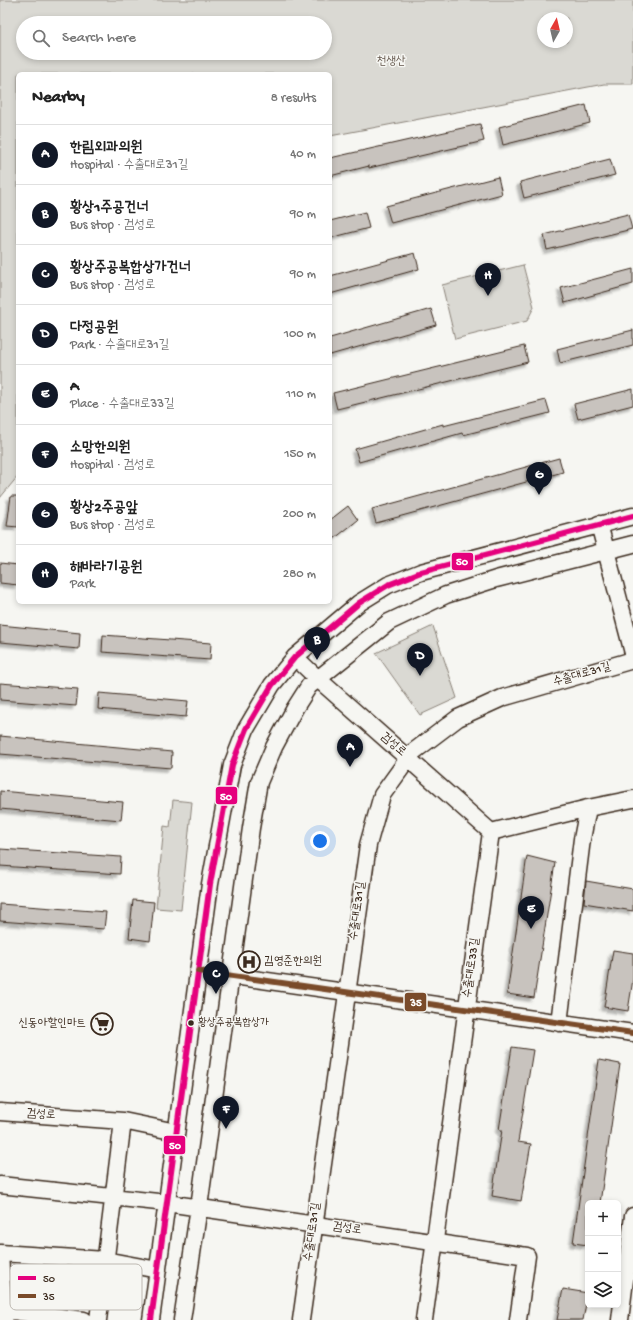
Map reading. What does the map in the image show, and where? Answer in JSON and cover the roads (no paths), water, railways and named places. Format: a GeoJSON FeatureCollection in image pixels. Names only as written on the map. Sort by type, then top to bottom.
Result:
{"type":"FeatureCollection","features":[{"type":"Feature","properties":{"kind":"street"},"geometry":{"type":"LineString","coordinates":[[151,1320],[210,884],[232,765],[246,729],[272,685],[295,657],[359,602],[388,585],[421,572],[633,516]]}},
{"type":"Feature","properties":{"kind":"street"},"geometry":{"type":"LineString","coordinates":[[599,524],[633,653]]}},
{"type":"Feature","properties":{"kind":"street"},"geometry":{"type":"LineString","coordinates":[[182,1320],[199,1208],[250,828],[259,782],[274,747],[295,708],[309,686],[389,622],[446,595],[496,579],[633,544]]}},
{"type":"Feature","properties":{"kind":"street","name":"검성로"},"geometry":{"type":"LineString","coordinates":[[295,657],[491,832]]}},
{"type":"Feature","properties":{"kind":"street","name":"수출대로31길"},"geometry":{"type":"LineString","coordinates":[[301,1320],[368,845],[382,795],[413,752],[458,718],[502,698],[633,660]]}},
{"type":"Feature","properties":{"kind":"street"},"geometry":{"type":"LineString","coordinates":[[491,832],[588,808],[633,799]]}},
{"type":"Feature","properties":{"kind":"street"},"geometry":{"type":"LineString","coordinates":[[559,1022],[582,839],[588,808]]}},
{"type":"Feature","properties":{"kind":"street","name":"수출대로33길"},"geometry":{"type":"LineString","coordinates":[[424,1320],[491,832]]}},
{"type":"Feature","properties":{"kind":"street"},"geometry":{"type":"LineString","coordinates":[[198,971],[633,1033]]}},
{"type":"Feature","properties":{"kind":"street","name":"검성로"},"geometry":{"type":"LineString","coordinates":[[0,1112],[123,1121],[176,1132]]}},
{"type":"Feature","properties":{"kind":"street"},"geometry":{"type":"LineString","coordinates":[[105,1264],[123,1121]]}},
{"type":"Feature","properties":{"kind":"street","name":"검성로"},"geometry":{"type":"LineString","coordinates":[[0,1185],[114,1196],[167,1203],[527,1256],[518,1320]]}},
{"type":"Feature","properties":{"kind":"street"},"geometry":{"type":"LineString","coordinates":[[620,1320],[633,1216]]}},
{"type":"Feature","properties":{"kind":"street"},"geometry":{"type":"LineString","coordinates":[[84,1320],[4,1315],[0,1253],[105,1260],[126,1264]]}},
{"type":"Feature","properties":{"kind":"street"},"geometry":{"type":"LineString","coordinates":[[142,1267],[158,1270]]}},
{"type":"Feature","properties":{"kind":"street"},"geometry":{"type":"LineString","coordinates":[[98,1320],[99,1310]]}},
{"type":"Feature","properties":{"kind":"place","name":"해바라기공원"},"geometry":{"type":"Point","coordinates":[488,296]}},
{"type":"Feature","properties":{"kind":"place","name":"황상2주공앞"},"geometry":{"type":"Point","coordinates":[539,495]}},
{"type":"Feature","properties":{"kind":"place","name":"황상1주공건너"},"geometry":{"type":"Point","coordinates":[317,660]}},
{"type":"Feature","properties":{"kind":"place","name":"다정공원"},"geometry":{"type":"Point","coordinates":[420,676]}},
{"type":"Feature","properties":{"kind":"place","name":"한림외과의원"},"geometry":{"type":"Point","coordinates":[350,767]}},
{"type":"Feature","properties":{"kind":"place","name":"A"},"geometry":{"type":"Point","coordinates":[531,929]}},
{"type":"Feature","properties":{"kind":"place","name":"김영준한의원"},"geometry":{"type":"Point","coordinates":[249,962]}},
{"type":"Feature","properties":{"kind":"place","name":"황상주공복합상가건너"},"geometry":{"type":"Point","coordinates":[216,994]}},
{"type":"Feature","properties":{"kind":"place","name":"황상주공복합상가"},"geometry":{"type":"Point","coordinates":[191,1023]}},
{"type":"Feature","properties":{"kind":"place","name":"신동아할인마트"},"geometry":{"type":"Point","coordinates":[102,1024]}},
{"type":"Feature","properties":{"kind":"place","name":"소망한의원"},"geometry":{"type":"Point","coordinates":[226,1129]}},
{"type":"Feature","properties":{"kind":"park label","name":"천생산"},"geometry":{"type":"Point","coordinates":[391,62]}}]}
